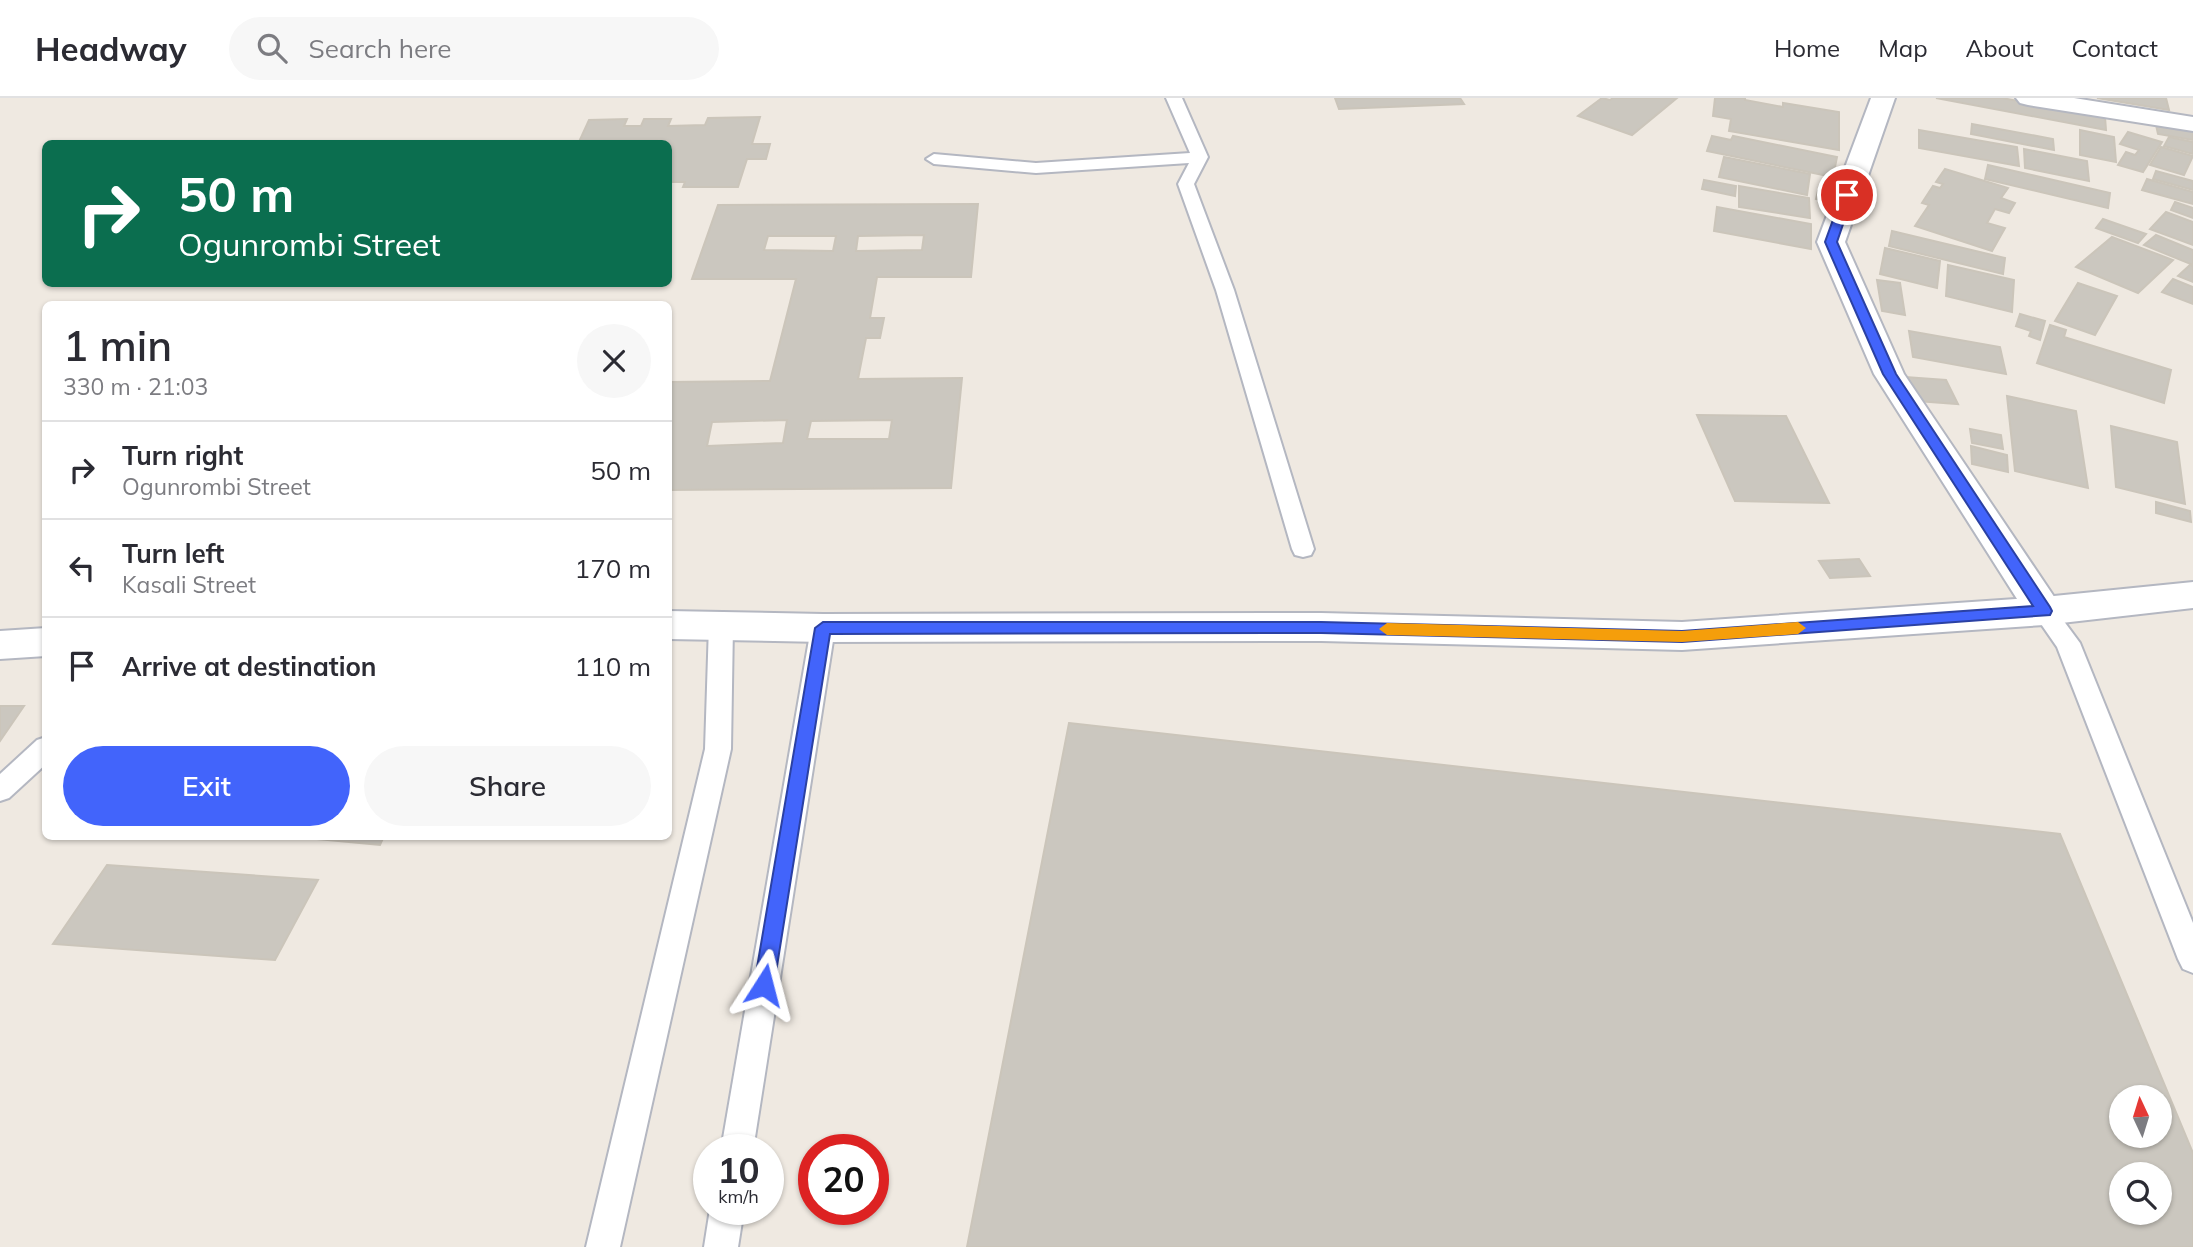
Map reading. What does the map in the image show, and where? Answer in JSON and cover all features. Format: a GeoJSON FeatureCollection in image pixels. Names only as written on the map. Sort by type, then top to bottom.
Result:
{"type":"FeatureCollection","features":[{"type":"Feature","properties":{"kind":"street"},"geometry":{"type":"LineString","coordinates":[[1883,98],[1831,242],[1889,374],[2044,611]]}},
{"type":"Feature","properties":{"kind":"street"},"geometry":{"type":"LineString","coordinates":[[2028,98],[2193,124]]}},
{"type":"Feature","properties":{"kind":"street"},"geometry":{"type":"LineString","coordinates":[[672,625],[823,628],[1321,627],[1682,636],[2044,611],[2193,595]]}},
{"type":"Feature","properties":{"kind":"street"},"geometry":{"type":"LineString","coordinates":[[0,645],[42,642]]}},
{"type":"Feature","properties":{"kind":"lane"},"geometry":{"type":"LineString","coordinates":[[1174,98],[1200,157]]}},
{"type":"Feature","properties":{"kind":"lane"},"geometry":{"type":"LineString","coordinates":[[934,159],[1036,168],[1200,157]]}},
{"type":"Feature","properties":{"kind":"lane"},"geometry":{"type":"LineString","coordinates":[[1200,157],[1186,184],[1225,290],[1303,549]]}},
{"type":"Feature","properties":{"kind":"lane"},"geometry":{"type":"LineString","coordinates":[[2044,611],[2068,643],[2193,959]]}},
{"type":"Feature","properties":{"kind":"lane"},"geometry":{"type":"LineString","coordinates":[[603,1247],[718,749],[722,625]]}},
{"type":"Feature","properties":{"kind":"lane"},"geometry":{"type":"LineString","coordinates":[[740,1134],[823,628]]}},
{"type":"Feature","properties":{"kind":"lane"},"geometry":{"type":"LineString","coordinates":[[0,790],[42,751]]}},
{"type":"Feature","properties":{"kind":"lane"},"geometry":{"type":"LineString","coordinates":[[721,1247],[724,1225]]}},
{"type":"Feature","properties":{"kind":"building"},"geometry":{"type":"Polygon","coordinates":[[[1335,98],[1460,98],[1464,104],[1339,109],[1335,98]]]}},
{"type":"Feature","properties":{"kind":"building"},"geometry":{"type":"Polygon","coordinates":[[[1602,98],[1677,98],[1632,135],[1578,116],[1602,98]]]}},
{"type":"Feature","properties":{"kind":"building"},"geometry":{"type":"Polygon","coordinates":[[[1715,98],[1745,98],[1783,107],[1783,103],[1839,112],[1839,150],[1729,131],[1731,119],[1713,116],[1715,98]]]}},
{"type":"Feature","properties":{"kind":"building"},"geometry":{"type":"Polygon","coordinates":[[[1936,98],[2002,98],[2105,117],[2106,130],[1936,98]]]}},
{"type":"Feature","properties":{"kind":"building"},"geometry":{"type":"Polygon","coordinates":[[[2097,98],[2166,98],[2169,110],[2097,98]]]}},
{"type":"Feature","properties":{"kind":"building"},"geometry":{"type":"Polygon","coordinates":[[[760,117],[752,144],[770,144],[766,159],[747,159],[738,187],[683,187],[685,182],[672,182],[672,140],[580,140],[589,120],[627,119],[624,126],[641,126],[644,119],[671,119],[668,126],[705,125],[708,118],[760,117]]]}},
{"type":"Feature","properties":{"kind":"building"},"geometry":{"type":"Polygon","coordinates":[[[1972,124],[2053,139],[2054,150],[1971,134],[1972,124]]]}},
{"type":"Feature","properties":{"kind":"building"},"geometry":{"type":"Polygon","coordinates":[[[2156,125],[2193,131],[2193,140],[2158,134],[2156,125]]]}},
{"type":"Feature","properties":{"kind":"building"},"geometry":{"type":"Polygon","coordinates":[[[1919,130],[2017,147],[2019,166],[1919,148],[1919,130]]]}},
{"type":"Feature","properties":{"kind":"building"},"geometry":{"type":"Polygon","coordinates":[[[2080,130],[2114,137],[2116,162],[2080,155],[2080,130]]]}},
{"type":"Feature","properties":{"kind":"building"},"geometry":{"type":"Polygon","coordinates":[[[2128,132],[2162,142],[2143,172],[2118,165],[2126,152],[2135,155],[2139,150],[2120,144],[2128,132]]]}},
{"type":"Feature","properties":{"kind":"building"},"geometry":{"type":"Polygon","coordinates":[[[1712,136],[1731,140],[1733,136],[1837,157],[1833,177],[1707,151],[1712,136]]]}},
{"type":"Feature","properties":{"kind":"building"},"geometry":{"type":"Polygon","coordinates":[[[2169,137],[2193,142],[2193,154],[2164,146],[2169,137]]]}},
{"type":"Feature","properties":{"kind":"building"},"geometry":{"type":"Polygon","coordinates":[[[2161,147],[2193,156],[2184,175],[2150,165],[2161,147]]]}},
{"type":"Feature","properties":{"kind":"building"},"geometry":{"type":"Polygon","coordinates":[[[2024,149],[2087,161],[2089,181],[2025,168],[2024,149]]]}},
{"type":"Feature","properties":{"kind":"building"},"geometry":{"type":"Polygon","coordinates":[[[1724,157],[1810,174],[1807,195],[1719,177],[1724,157]]]}},
{"type":"Feature","properties":{"kind":"building"},"geometry":{"type":"Polygon","coordinates":[[[1988,165],[2110,193],[2108,208],[1985,179],[1988,165]]]}},
{"type":"Feature","properties":{"kind":"building"},"geometry":{"type":"Polygon","coordinates":[[[1945,169],[2008,188],[2001,198],[2015,203],[2009,213],[1995,209],[1987,223],[2005,228],[1992,251],[1915,226],[1929,205],[1922,203],[1933,186],[1940,188],[1943,184],[1936,182],[1945,169]]]}},
{"type":"Feature","properties":{"kind":"building"},"geometry":{"type":"Polygon","coordinates":[[[2156,171],[2193,181],[2193,190],[2153,179],[2156,171]]]}},
{"type":"Feature","properties":{"kind":"building"},"geometry":{"type":"Polygon","coordinates":[[[2147,179],[2193,192],[2193,204],[2142,190],[2147,179]]]}},
{"type":"Feature","properties":{"kind":"building"},"geometry":{"type":"Polygon","coordinates":[[[1704,180],[1736,186],[1735,196],[1702,189],[1704,180]]]}},
{"type":"Feature","properties":{"kind":"building"},"geometry":{"type":"Polygon","coordinates":[[[1739,186],[1809,198],[1810,218],[1739,207],[1739,186]]]}},
{"type":"Feature","properties":{"kind":"building"},"geometry":{"type":"Polygon","coordinates":[[[1818,191],[1837,196],[1836,203],[1816,199],[1818,191]]]}},
{"type":"Feature","properties":{"kind":"building"},"geometry":{"type":"Polygon","coordinates":[[[2175,202],[2193,208],[2193,218],[2171,210],[2175,202]]]}},
{"type":"Feature","properties":{"kind":"building"},"geometry":{"type":"Polygon","coordinates":[[[978,204],[971,277],[877,277],[870,318],[884,318],[880,338],[866,338],[858,379],[962,378],[951,488],[672,490],[672,382],[770,381],[796,279],[692,279],[718,205],[978,204]],[[924,235],[858,236],[856,251],[922,250],[924,235]],[[768,236],[764,250],[833,251],[836,236],[768,236]],[[787,420],[712,422],[707,446],[783,443],[787,420]],[[892,420],[811,421],[807,439],[889,439],[892,420]]]}},
{"type":"Feature","properties":{"kind":"building"},"geometry":{"type":"Polygon","coordinates":[[[1717,207],[1811,224],[1811,249],[1714,231],[1717,207]]]}},
{"type":"Feature","properties":{"kind":"building"},"geometry":{"type":"Polygon","coordinates":[[[2166,212],[2193,222],[2193,245],[2150,229],[2166,212]]]}},
{"type":"Feature","properties":{"kind":"building"},"geometry":{"type":"Polygon","coordinates":[[[2103,219],[2146,234],[2138,243],[2096,228],[2103,219]]]}},
{"type":"Feature","properties":{"kind":"building"},"geometry":{"type":"Polygon","coordinates":[[[1892,231],[2005,258],[2003,274],[1889,246],[1892,231]]]}},
{"type":"Feature","properties":{"kind":"building"},"geometry":{"type":"Polygon","coordinates":[[[2156,235],[2193,250],[2193,265],[2144,245],[2156,235]]]}},
{"type":"Feature","properties":{"kind":"building"},"geometry":{"type":"Polygon","coordinates":[[[2112,237],[2173,260],[2138,293],[2076,267],[2112,237]]]}},
{"type":"Feature","properties":{"kind":"building"},"geometry":{"type":"Polygon","coordinates":[[[1885,248],[1940,261],[1937,288],[1880,274],[1885,248]]]}},
{"type":"Feature","properties":{"kind":"building"},"geometry":{"type":"Polygon","coordinates":[[[1948,265],[2014,280],[2012,312],[1946,296],[1948,265]]]}},
{"type":"Feature","properties":{"kind":"building"},"geometry":{"type":"Polygon","coordinates":[[[2190,265],[2193,266],[2193,282],[2178,276],[2190,265]]]}},
{"type":"Feature","properties":{"kind":"building"},"geometry":{"type":"Polygon","coordinates":[[[2173,279],[2193,287],[2193,304],[2162,292],[2173,279]]]}},
{"type":"Feature","properties":{"kind":"building"},"geometry":{"type":"Polygon","coordinates":[[[1877,280],[1900,283],[1905,315],[1882,311],[1877,280]]]}},
{"type":"Feature","properties":{"kind":"building"},"geometry":{"type":"Polygon","coordinates":[[[2078,283],[2117,296],[2095,335],[2055,321],[2078,283]]]}},
{"type":"Feature","properties":{"kind":"building"},"geometry":{"type":"Polygon","coordinates":[[[2020,314],[2045,321],[2040,340],[2029,336],[2031,331],[2016,326],[2020,314]]]}},
{"type":"Feature","properties":{"kind":"building"},"geometry":{"type":"Polygon","coordinates":[[[2050,325],[2066,330],[2064,337],[2171,370],[2164,403],[2037,363],[2050,325]]]}},
{"type":"Feature","properties":{"kind":"building"},"geometry":{"type":"Polygon","coordinates":[[[1909,331],[2000,347],[2006,374],[1913,357],[1909,331]]]}},
{"type":"Feature","properties":{"kind":"building"},"geometry":{"type":"Polygon","coordinates":[[[1905,377],[1946,380],[1958,404],[1917,401],[1905,377]]]}},
{"type":"Feature","properties":{"kind":"building"},"geometry":{"type":"Polygon","coordinates":[[[2007,396],[2076,411],[2088,488],[2015,471],[2007,396]]]}},
{"type":"Feature","properties":{"kind":"building"},"geometry":{"type":"Polygon","coordinates":[[[1697,415],[1786,416],[1829,503],[1735,501],[1697,415]]]}},
{"type":"Feature","properties":{"kind":"building"},"geometry":{"type":"Polygon","coordinates":[[[2111,426],[2177,442],[2185,504],[2116,487],[2111,426]]]}},
{"type":"Feature","properties":{"kind":"building"},"geometry":{"type":"Polygon","coordinates":[[[1970,429],[2001,435],[2003,449],[1972,443],[1970,429]]]}},
{"type":"Feature","properties":{"kind":"building"},"geometry":{"type":"Polygon","coordinates":[[[1971,446],[2007,455],[2008,472],[1972,464],[1971,446]]]}},
{"type":"Feature","properties":{"kind":"building"},"geometry":{"type":"Polygon","coordinates":[[[2156,502],[2190,511],[2191,522],[2156,513],[2156,502]]]}},
{"type":"Feature","properties":{"kind":"building"},"geometry":{"type":"Polygon","coordinates":[[[1859,559],[1870,576],[1830,578],[1819,561],[1859,559]]]}},
{"type":"Feature","properties":{"kind":"building"},"geometry":{"type":"Polygon","coordinates":[[[0,706],[24,706],[0,741],[0,706]]]}},
{"type":"Feature","properties":{"kind":"building"},"geometry":{"type":"Polygon","coordinates":[[[1069,723],[2060,834],[2165,1085],[2109,1085],[2109,1148],[2172,1148],[2172,1103],[2193,1153],[2193,1247],[967,1247],[1069,723]]]}},
{"type":"Feature","properties":{"kind":"building"},"geometry":{"type":"Polygon","coordinates":[[[327,840],[382,840],[380,845],[327,840]]]}},
{"type":"Feature","properties":{"kind":"building"},"geometry":{"type":"Polygon","coordinates":[[[107,865],[318,880],[275,960],[53,944],[107,865]]]}},
{"type":"Feature","properties":{"kind":"slow traffic"},"geometry":{"type":"LineString","coordinates":[[1387,629],[1682,636],[1798,628]]}},
{"type":"Feature","properties":{"kind":"route"},"geometry":{"type":"LineString","coordinates":[[764,985],[823,628],[1321,627],[1682,636],[2044,611],[1889,374],[1831,242],[1847,195]]}}]}
